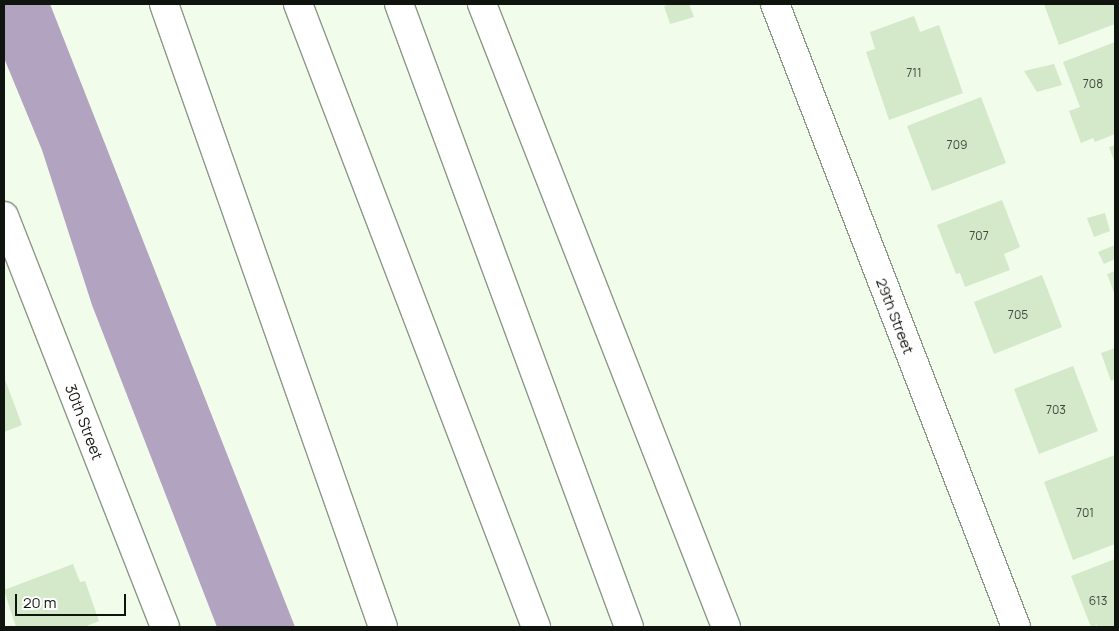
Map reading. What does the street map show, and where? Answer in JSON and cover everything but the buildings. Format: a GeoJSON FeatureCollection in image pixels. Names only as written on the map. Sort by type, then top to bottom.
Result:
{"type":"FeatureCollection","features":[{"type":"Feature","properties":{"kind":"main road"},"geometry":{"type":"LineString","coordinates":[[164,4],[383,627]]}},
{"type":"Feature","properties":{"kind":"main road"},"geometry":{"type":"LineString","coordinates":[[298,4],[536,627]]}},
{"type":"Feature","properties":{"kind":"main road"},"geometry":{"type":"LineString","coordinates":[[400,4],[629,627]]}},
{"type":"Feature","properties":{"kind":"main road"},"geometry":{"type":"LineString","coordinates":[[482,4],[726,627]]}},
{"type":"Feature","properties":{"kind":"main road","name":"29th Street"},"geometry":{"type":"LineString","coordinates":[[776,4],[1016,627]]}},
{"type":"Feature","properties":{"kind":"main road","name":"30th Street"},"geometry":{"type":"LineString","coordinates":[[6,230],[165,627]]}},
{"type":"Feature","properties":{"kind":"shaded area"},"geometry":{"type":"Polygon","coordinates":[[[4,4],[50,4],[295,627],[217,627],[92,305],[42,150],[4,58],[4,4]]]}}]}
